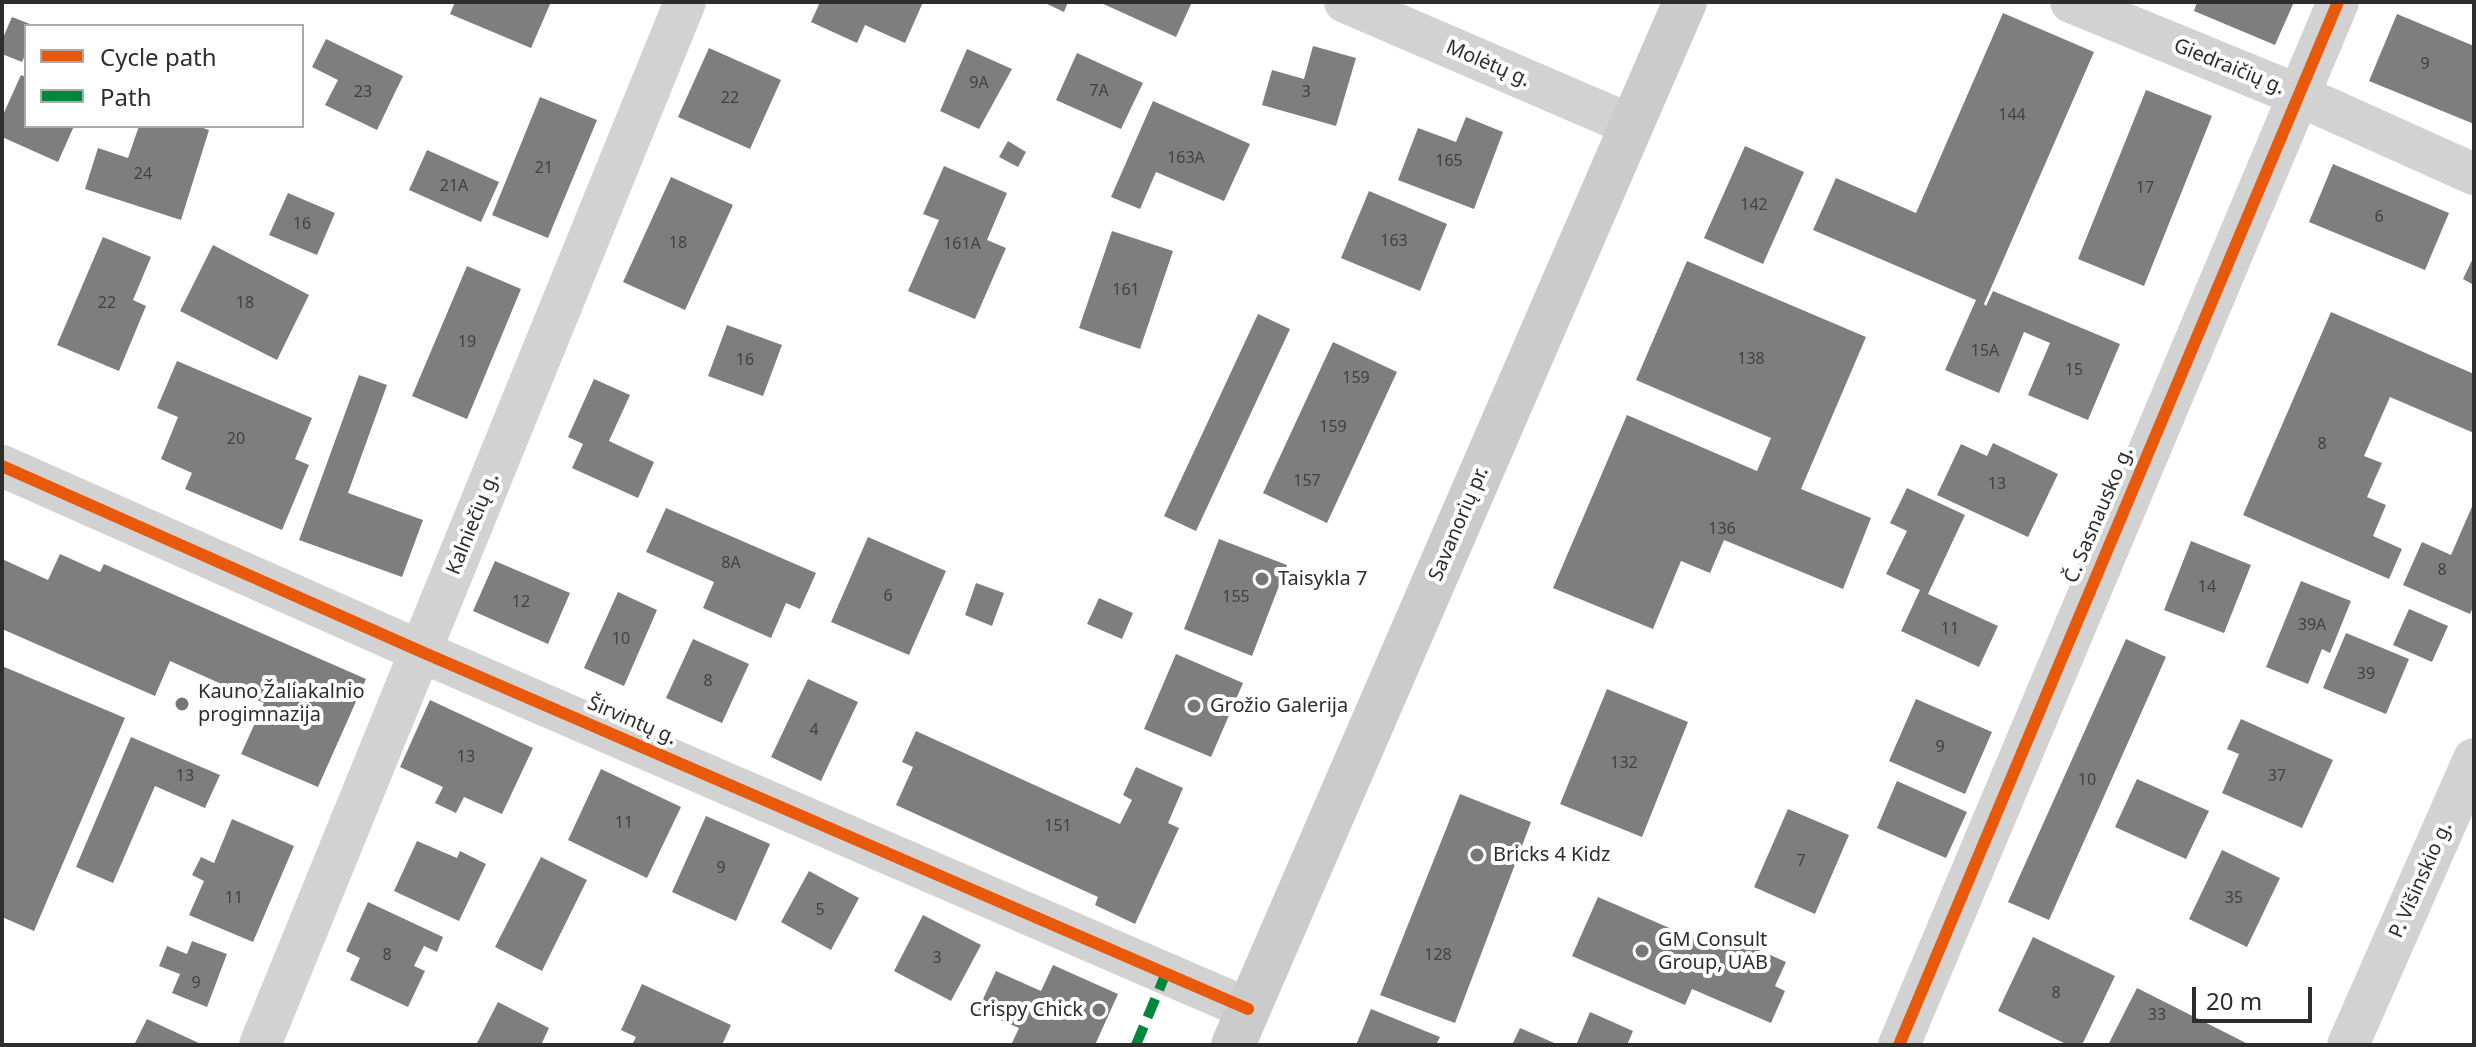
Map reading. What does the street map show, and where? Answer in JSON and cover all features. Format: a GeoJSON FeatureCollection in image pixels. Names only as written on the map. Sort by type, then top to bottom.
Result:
{"type":"FeatureCollection","features":[{"type":"Feature","properties":{"kind":"main road","name":"Savanorių pr."},"geometry":{"type":"LineString","coordinates":[[1241,1027],[1685,2]]}},
{"type":"Feature","properties":{"kind":"street","name":"Kalniečių g."},"geometry":{"type":"LineString","coordinates":[[260,1045],[685,2]]}},
{"type":"Feature","properties":{"kind":"street","name":"Molėtų g."},"geometry":{"type":"LineString","coordinates":[[1345,2],[1631,125]]}},
{"type":"Feature","properties":{"kind":"street","name":"Giedraičių g."},"geometry":{"type":"LineString","coordinates":[[2071,2],[2298,95],[2474,174]]}},
{"type":"Feature","properties":{"kind":"street","name":"Č. Sasnausko g."},"geometry":{"type":"LineString","coordinates":[[1899,1045],[2338,2]]}},
{"type":"Feature","properties":{"kind":"street","name":"Širvintų g."},"geometry":{"type":"LineString","coordinates":[[2,466],[422,652],[1241,1027]]}},
{"type":"Feature","properties":{"kind":"street","name":"P. Višinskio g."},"geometry":{"type":"LineString","coordinates":[[2348,1045],[2474,759]]}},
{"type":"Feature","properties":{"kind":"building"},"geometry":{"type":"Polygon","coordinates":[[[455,2],[551,2],[531,48],[450,14],[455,2]]]}},
{"type":"Feature","properties":{"kind":"building"},"geometry":{"type":"Polygon","coordinates":[[[820,2],[923,2],[905,43],[865,25],[857,43],[811,22],[820,2]]]}},
{"type":"Feature","properties":{"kind":"building"},"geometry":{"type":"Polygon","coordinates":[[[1043,2],[1068,2],[1064,12],[1043,2]]]}},
{"type":"Feature","properties":{"kind":"building"},"geometry":{"type":"Polygon","coordinates":[[[1099,2],[1192,2],[1176,37],[1099,2]]]}},
{"type":"Feature","properties":{"kind":"building"},"geometry":{"type":"Polygon","coordinates":[[[2197,2],[2294,2],[2275,45],[2194,11],[2197,2]]]}},
{"type":"Feature","properties":{"kind":"building"},"geometry":{"type":"Polygon","coordinates":[[[2003,13],[2094,52],[1984,304],[1986,306],[1993,291],[2120,344],[2088,420],[2028,395],[2050,343],[2024,332],[1999,393],[1945,370],[1976,300],[1813,230],[1836,178],[1916,213],[2003,13]]]}},
{"type":"Feature","properties":{"kind":"building"},"geometry":{"type":"Polygon","coordinates":[[[2397,14],[2474,46],[2474,124],[2369,81],[2397,14]]]}},
{"type":"Feature","properties":{"kind":"building"},"geometry":{"type":"Polygon","coordinates":[[[12,17],[30,24],[24,24],[22,62],[2,54],[2,40],[12,17]]]}},
{"type":"Feature","properties":{"kind":"building"},"geometry":{"type":"Polygon","coordinates":[[[326,39],[403,76],[377,130],[325,105],[338,80],[312,67],[326,39]]]}},
{"type":"Feature","properties":{"kind":"building"},"geometry":{"type":"Polygon","coordinates":[[[1313,46],[1356,58],[1336,126],[1262,105],[1272,70],[1304,79],[1313,46]]]}},
{"type":"Feature","properties":{"kind":"building"},"geometry":{"type":"Polygon","coordinates":[[[709,48],[781,80],[750,149],[678,117],[709,48]]]}},
{"type":"Feature","properties":{"kind":"building"},"geometry":{"type":"Polygon","coordinates":[[[967,49],[1012,69],[979,129],[940,111],[967,49]]]}},
{"type":"Feature","properties":{"kind":"building"},"geometry":{"type":"Polygon","coordinates":[[[1077,53],[1143,83],[1121,129],[1056,100],[1077,53]]]}},
{"type":"Feature","properties":{"kind":"building"},"geometry":{"type":"Polygon","coordinates":[[[21,75],[24,76],[24,128],[73,128],[58,162],[2,137],[2,117],[21,75]]]}},
{"type":"Feature","properties":{"kind":"building"},"geometry":{"type":"Polygon","coordinates":[[[2146,90],[2212,116],[2144,286],[2078,259],[2146,90]]]}},
{"type":"Feature","properties":{"kind":"building"},"geometry":{"type":"Polygon","coordinates":[[[540,97],[597,120],[548,238],[492,215],[540,97]]]}},
{"type":"Feature","properties":{"kind":"building"},"geometry":{"type":"Polygon","coordinates":[[[1153,101],[1250,144],[1224,201],[1156,172],[1140,209],[1111,197],[1153,101]]]}},
{"type":"Feature","properties":{"kind":"building"},"geometry":{"type":"Polygon","coordinates":[[[1466,117],[1503,132],[1474,209],[1398,180],[1418,128],[1456,142],[1466,117]]]}},
{"type":"Feature","properties":{"kind":"building"},"geometry":{"type":"Polygon","coordinates":[[[138,128],[209,130],[181,220],[85,189],[98,148],[128,158],[138,128]]]}},
{"type":"Feature","properties":{"kind":"building"},"geometry":{"type":"Polygon","coordinates":[[[1008,141],[1026,152],[1018,167],[999,157],[1008,141]]]}},
{"type":"Feature","properties":{"kind":"building"},"geometry":{"type":"Polygon","coordinates":[[[1745,146],[1804,172],[1763,264],[1704,238],[1745,146]]]}},
{"type":"Feature","properties":{"kind":"building"},"geometry":{"type":"Polygon","coordinates":[[[427,150],[499,182],[481,222],[409,190],[427,150]]]}},
{"type":"Feature","properties":{"kind":"building"},"geometry":{"type":"Polygon","coordinates":[[[2333,164],[2449,213],[2425,270],[2309,222],[2333,164]]]}},
{"type":"Feature","properties":{"kind":"building"},"geometry":{"type":"Polygon","coordinates":[[[944,166],[1007,193],[987,240],[1006,248],[975,319],[908,291],[939,220],[923,214],[944,166]]]}},
{"type":"Feature","properties":{"kind":"building"},"geometry":{"type":"Polygon","coordinates":[[[671,177],[733,205],[685,310],[623,282],[671,177]]]}},
{"type":"Feature","properties":{"kind":"building"},"geometry":{"type":"Polygon","coordinates":[[[1369,191],[1447,224],[1420,291],[1341,258],[1369,191]]]}},
{"type":"Feature","properties":{"kind":"building"},"geometry":{"type":"Polygon","coordinates":[[[288,193],[335,213],[317,255],[269,235],[288,193]]]}},
{"type":"Feature","properties":{"kind":"building"},"geometry":{"type":"Polygon","coordinates":[[[1112,231],[1173,251],[1140,349],[1079,328],[1112,231]]]}},
{"type":"Feature","properties":{"kind":"building"},"geometry":{"type":"Polygon","coordinates":[[[103,237],[151,257],[133,300],[146,306],[119,371],[57,345],[103,237]]]}},
{"type":"Feature","properties":{"kind":"building"},"geometry":{"type":"Polygon","coordinates":[[[213,245],[309,295],[277,360],[180,311],[213,245]]]}},
{"type":"Feature","properties":{"kind":"building"},"geometry":{"type":"Polygon","coordinates":[[[2474,256],[2474,285],[2463,279],[2474,256]]]}},
{"type":"Feature","properties":{"kind":"building"},"geometry":{"type":"Polygon","coordinates":[[[1687,261],[1866,337],[1801,489],[1871,518],[1843,589],[1724,540],[1710,573],[1681,561],[1653,629],[1553,588],[1627,415],[1757,471],[1771,438],[1636,380],[1687,261]]]}},
{"type":"Feature","properties":{"kind":"building"},"geometry":{"type":"Polygon","coordinates":[[[467,266],[521,289],[467,419],[412,396],[467,266]]]}},
{"type":"Feature","properties":{"kind":"building"},"geometry":{"type":"Polygon","coordinates":[[[2331,312],[2474,374],[2474,433],[2390,397],[2364,456],[2382,463],[2367,497],[2386,505],[2373,536],[2402,549],[2389,579],[2243,515],[2331,312]]]}},
{"type":"Feature","properties":{"kind":"building"},"geometry":{"type":"Polygon","coordinates":[[[1258,314],[1290,329],[1196,531],[1164,516],[1258,314]]]}},
{"type":"Feature","properties":{"kind":"building"},"geometry":{"type":"Polygon","coordinates":[[[727,325],[782,345],[763,396],[708,376],[727,325]]]}},
{"type":"Feature","properties":{"kind":"building"},"geometry":{"type":"Polygon","coordinates":[[[1333,342],[1397,372],[1327,523],[1263,493],[1333,342]]]}},
{"type":"Feature","properties":{"kind":"building"},"geometry":{"type":"Polygon","coordinates":[[[177,361],[312,418],[295,459],[309,465],[282,530],[185,489],[192,473],[161,459],[178,417],[157,408],[177,361]]]}},
{"type":"Feature","properties":{"kind":"building"},"geometry":{"type":"Polygon","coordinates":[[[359,375],[387,385],[348,493],[423,520],[402,577],[299,540],[359,375]]]}},
{"type":"Feature","properties":{"kind":"building"},"geometry":{"type":"Polygon","coordinates":[[[594,379],[630,395],[609,441],[654,462],[638,498],[572,468],[583,444],[568,437],[594,379]]]}},
{"type":"Feature","properties":{"kind":"building"},"geometry":{"type":"Polygon","coordinates":[[[1993,443],[2058,474],[2028,537],[1937,495],[1961,444],[1987,456],[1993,443]]]}},
{"type":"Feature","properties":{"kind":"building"},"geometry":{"type":"Polygon","coordinates":[[[1907,488],[1965,515],[1928,594],[1998,626],[1979,667],[1901,631],[1920,590],[1886,574],[1907,531],[1890,523],[1907,488]]]}},
{"type":"Feature","properties":{"kind":"building"},"geometry":{"type":"Polygon","coordinates":[[[2474,502],[2474,605],[2470,614],[2403,585],[2422,542],[2451,555],[2474,502]]]}},
{"type":"Feature","properties":{"kind":"building"},"geometry":{"type":"Polygon","coordinates":[[[666,508],[816,573],[800,609],[786,603],[771,638],[703,608],[714,582],[646,552],[666,508]]]}},
{"type":"Feature","properties":{"kind":"building"},"geometry":{"type":"Polygon","coordinates":[[[868,537],[946,571],[909,655],[831,622],[868,537]]]}},
{"type":"Feature","properties":{"kind":"building"},"geometry":{"type":"Polygon","coordinates":[[[1219,539],[1287,565],[1252,656],[1184,629],[1219,539]]]}},
{"type":"Feature","properties":{"kind":"building"},"geometry":{"type":"Polygon","coordinates":[[[2191,541],[2251,565],[2224,633],[2164,610],[2191,541]]]}},
{"type":"Feature","properties":{"kind":"building"},"geometry":{"type":"Polygon","coordinates":[[[60,554],[100,572],[104,564],[366,679],[318,787],[241,754],[264,703],[170,661],[155,696],[2,629],[2,559],[48,580],[60,554]]]}},
{"type":"Feature","properties":{"kind":"building"},"geometry":{"type":"Polygon","coordinates":[[[495,561],[570,593],[548,644],[473,611],[495,561]]]}},
{"type":"Feature","properties":{"kind":"building"},"geometry":{"type":"Polygon","coordinates":[[[2301,581],[2351,601],[2330,653],[2322,649],[2308,684],[2266,667],[2301,581]]]}},
{"type":"Feature","properties":{"kind":"building"},"geometry":{"type":"Polygon","coordinates":[[[976,583],[1004,593],[992,626],[965,615],[976,583]]]}},
{"type":"Feature","properties":{"kind":"building"},"geometry":{"type":"Polygon","coordinates":[[[618,592],[657,610],[624,686],[584,668],[618,592]]]}},
{"type":"Feature","properties":{"kind":"building"},"geometry":{"type":"Polygon","coordinates":[[[1099,598],[1133,613],[1122,639],[1087,624],[1099,598]]]}},
{"type":"Feature","properties":{"kind":"building"},"geometry":{"type":"Polygon","coordinates":[[[2409,609],[2448,626],[2432,662],[2393,645],[2409,609]]]}},
{"type":"Feature","properties":{"kind":"building"},"geometry":{"type":"Polygon","coordinates":[[[2346,633],[2409,659],[2386,714],[2323,688],[2346,633]]]}},
{"type":"Feature","properties":{"kind":"building"},"geometry":{"type":"Polygon","coordinates":[[[693,639],[749,664],[722,723],[666,698],[693,639]]]}},
{"type":"Feature","properties":{"kind":"building"},"geometry":{"type":"Polygon","coordinates":[[[2126,639],[2166,657],[2049,920],[2008,902],[2126,639]]]}},
{"type":"Feature","properties":{"kind":"building","name":"Grožio Galerija"},"geometry":{"type":"Polygon","coordinates":[[[1176,654],[1243,683],[1211,757],[1144,729],[1176,654]]]}},
{"type":"Feature","properties":{"kind":"building"},"geometry":{"type":"Polygon","coordinates":[[[2,666],[125,718],[34,931],[2,917],[2,666]]]}},
{"type":"Feature","properties":{"kind":"building"},"geometry":{"type":"Polygon","coordinates":[[[808,679],[858,702],[821,781],[771,757],[808,679]]]}},
{"type":"Feature","properties":{"kind":"building"},"geometry":{"type":"Polygon","coordinates":[[[1607,689],[1688,722],[1642,837],[1560,804],[1607,689]]]}},
{"type":"Feature","properties":{"kind":"building"},"geometry":{"type":"Polygon","coordinates":[[[1916,699],[1992,732],[1965,794],[1889,761],[1916,699]]]}},
{"type":"Feature","properties":{"kind":"building"},"geometry":{"type":"Polygon","coordinates":[[[430,700],[533,748],[502,814],[464,797],[456,813],[435,803],[443,787],[400,767],[430,700]]]}},
{"type":"Feature","properties":{"kind":"building"},"geometry":{"type":"Polygon","coordinates":[[[2241,719],[2333,760],[2302,828],[2222,793],[2239,754],[2227,749],[2241,719]]]}},
{"type":"Feature","properties":{"kind":"building"},"geometry":{"type":"Polygon","coordinates":[[[916,731],[1120,824],[1132,800],[1123,795],[1136,767],[1183,788],[1168,823],[1179,828],[1135,924],[1095,905],[1098,897],[896,805],[913,767],[902,762],[916,731]]]}},
{"type":"Feature","properties":{"kind":"building"},"geometry":{"type":"Polygon","coordinates":[[[131,737],[220,775],[205,808],[155,786],[113,883],[76,867],[131,737]]]}},
{"type":"Feature","properties":{"kind":"building"},"geometry":{"type":"Polygon","coordinates":[[[601,769],[681,807],[647,878],[568,840],[601,769]]]}},
{"type":"Feature","properties":{"kind":"building"},"geometry":{"type":"Polygon","coordinates":[[[2137,779],[2209,811],[2186,859],[2115,827],[2137,779]]]}},
{"type":"Feature","properties":{"kind":"building"},"geometry":{"type":"Polygon","coordinates":[[[1897,781],[1967,812],[1946,858],[1877,828],[1897,781]]]}},
{"type":"Feature","properties":{"kind":"building"},"geometry":{"type":"Polygon","coordinates":[[[1460,794],[1531,822],[1455,1023],[1380,995],[1460,794]]]}},
{"type":"Feature","properties":{"kind":"building"},"geometry":{"type":"Polygon","coordinates":[[[1788,809],[1849,835],[1815,914],[1754,887],[1788,809]]]}},
{"type":"Feature","properties":{"kind":"building"},"geometry":{"type":"Polygon","coordinates":[[[706,816],[770,844],[736,921],[672,892],[706,816]]]}},
{"type":"Feature","properties":{"kind":"building"},"geometry":{"type":"Polygon","coordinates":[[[232,819],[294,846],[253,942],[189,915],[204,881],[192,875],[201,857],[214,863],[232,819]]]}},
{"type":"Feature","properties":{"kind":"building"},"geometry":{"type":"Polygon","coordinates":[[[417,841],[457,858],[460,851],[486,864],[459,921],[394,891],[417,841]]]}},
{"type":"Feature","properties":{"kind":"building"},"geometry":{"type":"Polygon","coordinates":[[[2222,850],[2280,878],[2247,947],[2189,919],[2222,850]]]}},
{"type":"Feature","properties":{"kind":"building"},"geometry":{"type":"Polygon","coordinates":[[[541,857],[587,880],[542,971],[495,947],[541,857]]]}},
{"type":"Feature","properties":{"kind":"building"},"geometry":{"type":"Polygon","coordinates":[[[809,871],[859,898],[831,950],[781,922],[809,871]]]}},
{"type":"Feature","properties":{"kind":"building","name":"GM Consult Group, UAB"},"geometry":{"type":"Polygon","coordinates":[[[1598,897],[1711,946],[1718,932],[1786,962],[1775,986],[1785,991],[1771,1023],[1692,989],[1685,1005],[1572,956],[1598,897]]]}},
{"type":"Feature","properties":{"kind":"building"},"geometry":{"type":"Polygon","coordinates":[[[368,902],[443,937],[437,952],[424,946],[414,966],[425,971],[408,1007],[350,980],[360,958],[346,951],[368,902]]]}},
{"type":"Feature","properties":{"kind":"building"},"geometry":{"type":"Polygon","coordinates":[[[923,915],[981,945],[951,1001],[894,971],[923,915]]]}},
{"type":"Feature","properties":{"kind":"building"},"geometry":{"type":"Polygon","coordinates":[[[2033,937],[2115,976],[2082,1045],[2068,1045],[1998,1011],[2033,937]]]}},
{"type":"Feature","properties":{"kind":"building"},"geometry":{"type":"Polygon","coordinates":[[[192,941],[227,954],[207,1007],[172,993],[180,974],[159,966],[167,946],[187,954],[192,941]]]}},
{"type":"Feature","properties":{"kind":"building"},"geometry":{"type":"Polygon","coordinates":[[[1053,965],[1118,994],[1095,1045],[1011,1045],[1019,1028],[978,1010],[996,971],[1041,991],[1053,965]]]}},
{"type":"Feature","properties":{"kind":"building"},"geometry":{"type":"Polygon","coordinates":[[[642,984],[731,1025],[722,1045],[632,1045],[636,1037],[621,1030],[642,984]]]}},
{"type":"Feature","properties":{"kind":"building"},"geometry":{"type":"Polygon","coordinates":[[[2137,988],[2250,1045],[2109,1043],[2137,988]]]}},
{"type":"Feature","properties":{"kind":"building"},"geometry":{"type":"Polygon","coordinates":[[[498,1002],[549,1028],[541,1045],[476,1045],[498,1002]]]}},
{"type":"Feature","properties":{"kind":"building"},"geometry":{"type":"Polygon","coordinates":[[[1371,1009],[1440,1037],[1436,1045],[1356,1045],[1371,1009]]]}},
{"type":"Feature","properties":{"kind":"building"},"geometry":{"type":"Polygon","coordinates":[[[1590,1012],[1633,1031],[1627,1045],[1576,1045],[1590,1012]]]}},
{"type":"Feature","properties":{"kind":"building"},"geometry":{"type":"Polygon","coordinates":[[[147,1019],[203,1045],[134,1045],[147,1019]]]}},
{"type":"Feature","properties":{"kind":"building"},"geometry":{"type":"Polygon","coordinates":[[[1520,1028],[1559,1045],[1512,1045],[1520,1028]]]}},
{"type":"Feature","properties":{"kind":"marked path"},"geometry":{"type":"LineString","coordinates":[[1136,1045],[1166,973]]}},
{"type":"Feature","properties":{"kind":"cycle path"},"geometry":{"type":"LineString","coordinates":[[1899,1045],[2338,2]]}},
{"type":"Feature","properties":{"kind":"cycle path"},"geometry":{"type":"LineString","coordinates":[[2,466],[422,652],[1248,1009]]}},
{"type":"Feature","properties":{"kind":"place","name":"Taisykla 7"},"geometry":{"type":"Point","coordinates":[1262,579]}},
{"type":"Feature","properties":{"kind":"place","name":"Kauno Žaliakalnio progimnazija"},"geometry":{"type":"Point","coordinates":[182,704]}},
{"type":"Feature","properties":{"kind":"place","name":"Grožio Galerija"},"geometry":{"type":"Point","coordinates":[1194,706]}},
{"type":"Feature","properties":{"kind":"place","name":"Bricks 4 Kidz"},"geometry":{"type":"Point","coordinates":[1477,855]}},
{"type":"Feature","properties":{"kind":"place","name":"GM Consult Group, UAB"},"geometry":{"type":"Point","coordinates":[1642,951]}},
{"type":"Feature","properties":{"kind":"place","name":"Crispy Chick"},"geometry":{"type":"Point","coordinates":[1099,1010]}}]}
